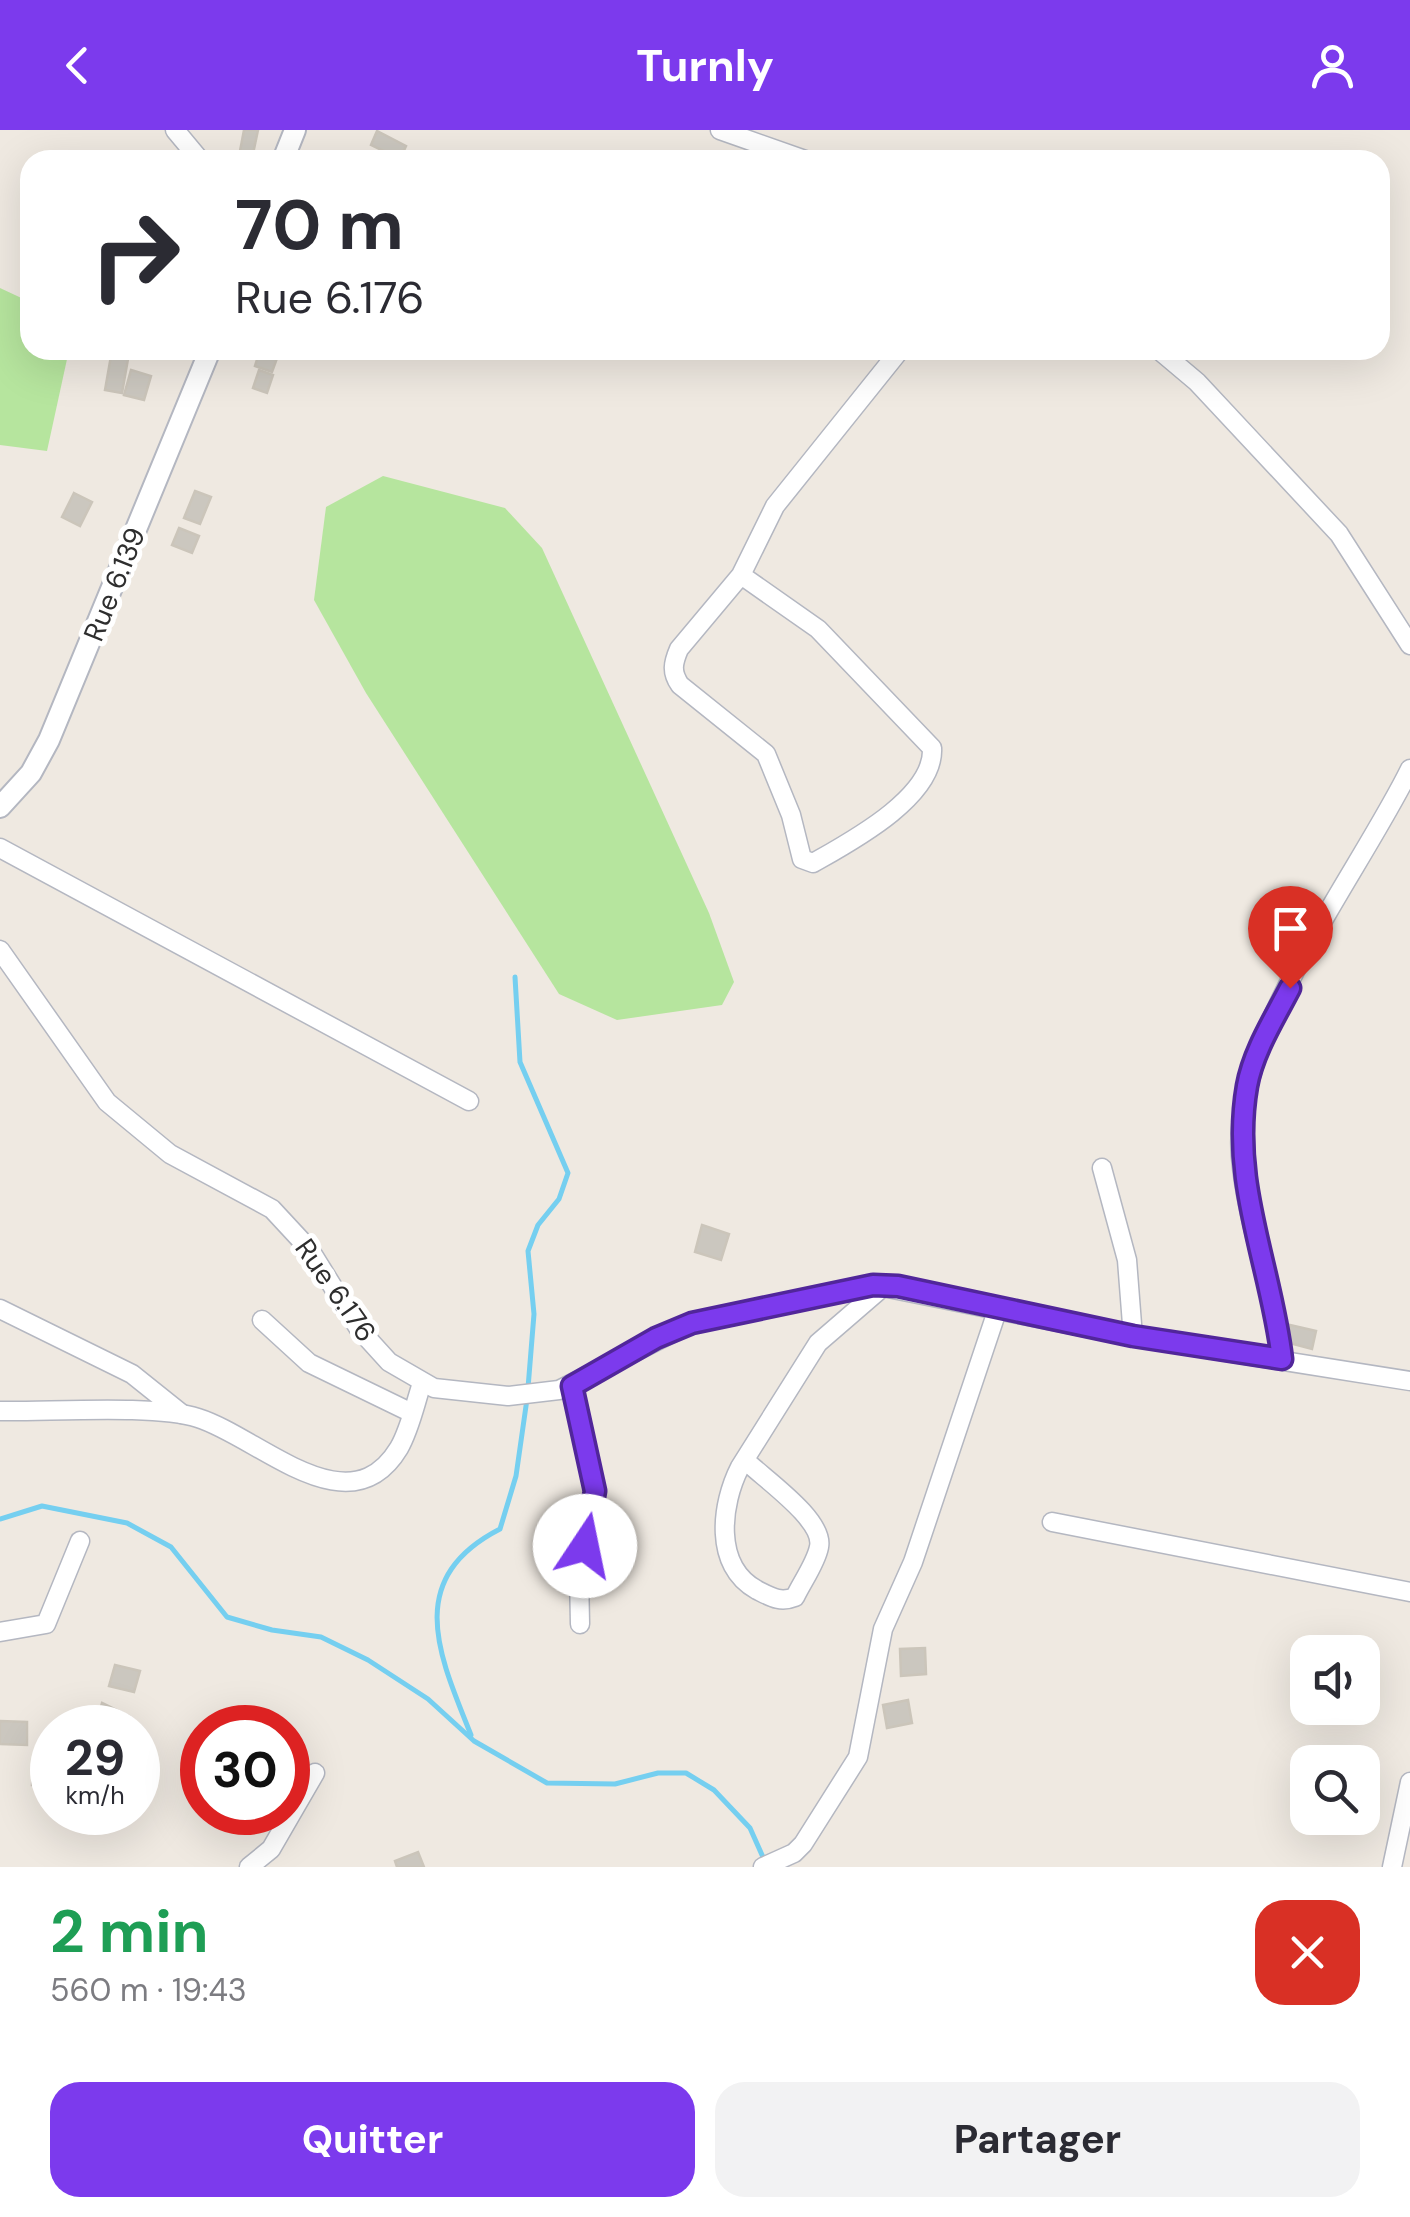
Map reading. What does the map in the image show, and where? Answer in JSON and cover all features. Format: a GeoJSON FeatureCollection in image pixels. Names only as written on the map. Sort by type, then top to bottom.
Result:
{"type":"FeatureCollection","features":[{"type":"Feature","properties":{"kind":"street"},"geometry":{"type":"LineString","coordinates":[[175,130],[192,150]]}},
{"type":"Feature","properties":{"kind":"street"},"geometry":{"type":"LineString","coordinates":[[720,130],[777,150]]}},
{"type":"Feature","properties":{"kind":"street","name":"Rue 6.139"},"geometry":{"type":"LineString","coordinates":[[0,807],[30,773],[49,740],[206,360]]}},
{"type":"Feature","properties":{"kind":"street"},"geometry":{"type":"LineString","coordinates":[[741,575],[818,629],[932,748],[927,773],[907,798],[871,830],[813,863],[802,859],[791,815],[766,754],[673,675],[679,648],[741,575],[775,506],[892,360]]}},
{"type":"Feature","properties":{"kind":"street"},"geometry":{"type":"LineString","coordinates":[[1171,360],[1197,382],[1339,534],[1410,646]]}},
{"type":"Feature","properties":{"kind":"street"},"geometry":{"type":"LineString","coordinates":[[1282,1359],[1277,1312],[1240,1154],[1248,1083],[1262,1042],[1318,933],[1410,769]]}},
{"type":"Feature","properties":{"kind":"street"},"geometry":{"type":"LineString","coordinates":[[0,848],[469,1101]]}},
{"type":"Feature","properties":{"kind":"street","name":"Rue 6.176"},"geometry":{"type":"LineString","coordinates":[[0,950],[107,1102],[170,1154],[272,1209],[310,1250],[360,1329],[389,1362],[422,1383],[469,1394],[508,1396],[572,1386],[656,1338],[692,1323],[773,1304],[884,1286],[1133,1336],[1410,1381]]}},
{"type":"Feature","properties":{"kind":"street"},"geometry":{"type":"LineString","coordinates":[[1102,1168],[1127,1260],[1133,1336]]}},
{"type":"Feature","properties":{"kind":"street"},"geometry":{"type":"LineString","coordinates":[[744,1460],[810,1518],[819,1536],[820,1546],[795,1597],[774,1599],[750,1586],[728,1551],[726,1503],[744,1460],[818,1343],[884,1286]]}},
{"type":"Feature","properties":{"kind":"street"},"geometry":{"type":"LineString","coordinates":[[0,1309],[132,1374],[182,1415]]}},
{"type":"Feature","properties":{"kind":"street"},"geometry":{"type":"LineString","coordinates":[[763,1867],[794,1854],[803,1844],[858,1756],[883,1629],[913,1562],[998,1311]]}},
{"type":"Feature","properties":{"kind":"street"},"geometry":{"type":"LineString","coordinates":[[262,1320],[309,1363],[412,1413]]}},
{"type":"Feature","properties":{"kind":"street"},"geometry":{"type":"LineString","coordinates":[[0,1412],[182,1415],[213,1424],[321,1479],[350,1483],[362,1481],[397,1452],[422,1383]]}},
{"type":"Feature","properties":{"kind":"street"},"geometry":{"type":"LineString","coordinates":[[572,1386],[595,1491],[580,1574],[580,1624]]}},
{"type":"Feature","properties":{"kind":"street"},"geometry":{"type":"LineString","coordinates":[[1052,1522],[1410,1592]]}},
{"type":"Feature","properties":{"kind":"street"},"geometry":{"type":"LineString","coordinates":[[0,1632],[46,1624],[80,1542]]}},
{"type":"Feature","properties":{"kind":"street"},"geometry":{"type":"LineString","coordinates":[[249,1867],[271,1849],[315,1773]]}},
{"type":"Feature","properties":{"kind":"street"},"geometry":{"type":"LineString","coordinates":[[1392,1867],[1410,1782]]}},
{"type":"Feature","properties":{"kind":"green space"},"geometry":{"type":"Polygon","coordinates":[[[0,288],[20,297],[20,360],[67,360],[47,451],[0,445],[0,288]]]}},
{"type":"Feature","properties":{"kind":"green space"},"geometry":{"type":"Polygon","coordinates":[[[383,476],[505,508],[542,548],[709,913],[734,982],[722,1005],[617,1020],[559,994],[366,693],[314,600],[326,507],[383,476]]]}},
{"type":"Feature","properties":{"kind":"building"},"geometry":{"type":"Polygon","coordinates":[[[244,130],[258,130],[254,150],[240,150],[244,130]]]}},
{"type":"Feature","properties":{"kind":"building"},"geometry":{"type":"Polygon","coordinates":[[[377,131],[406,146],[404,150],[381,150],[371,145],[377,131]]]}},
{"type":"Feature","properties":{"kind":"building"},"geometry":{"type":"Polygon","coordinates":[[[110,360],[128,360],[122,393],[105,390],[110,360]]]}},
{"type":"Feature","properties":{"kind":"building"},"geometry":{"type":"Polygon","coordinates":[[[257,360],[276,360],[272,372],[255,366],[257,360]]]}},
{"type":"Feature","properties":{"kind":"building"},"geometry":{"type":"Polygon","coordinates":[[[131,370],[151,376],[144,400],[124,395],[131,370]]]}},
{"type":"Feature","properties":{"kind":"building"},"geometry":{"type":"Polygon","coordinates":[[[259,370],[273,375],[267,393],[253,388],[259,370]]]}},
{"type":"Feature","properties":{"kind":"building"},"geometry":{"type":"Polygon","coordinates":[[[195,491],[211,497],[200,524],[184,518],[195,491]]]}},
{"type":"Feature","properties":{"kind":"building"},"geometry":{"type":"Polygon","coordinates":[[[74,493],[92,502],[80,526],[62,517],[74,493]]]}},
{"type":"Feature","properties":{"kind":"building"},"geometry":{"type":"Polygon","coordinates":[[[179,528],[199,536],[192,553],[172,545],[179,528]]]}},
{"type":"Feature","properties":{"kind":"building"},"geometry":{"type":"Polygon","coordinates":[[[702,1225],[729,1234],[721,1260],[695,1252],[702,1225]]]}},
{"type":"Feature","properties":{"kind":"building"},"geometry":{"type":"Polygon","coordinates":[[[1290,1325],[1316,1331],[1312,1349],[1286,1342],[1290,1325]]]}},
{"type":"Feature","properties":{"kind":"building"},"geometry":{"type":"Polygon","coordinates":[[[925,1648],[926,1674],[901,1676],[900,1649],[925,1648]]]}},
{"type":"Feature","properties":{"kind":"building"},"geometry":{"type":"Polygon","coordinates":[[[115,1665],[140,1671],[134,1692],[109,1686],[115,1665]]]}},
{"type":"Feature","properties":{"kind":"building"},"geometry":{"type":"Polygon","coordinates":[[[908,1700],[912,1723],[887,1728],[883,1705],[908,1700]]]}},
{"type":"Feature","properties":{"kind":"building"},"geometry":{"type":"Polygon","coordinates":[[[0,1721],[27,1722],[27,1745],[0,1744],[0,1721]]]}},
{"type":"Feature","properties":{"kind":"building"},"geometry":{"type":"Polygon","coordinates":[[[418,1852],[424,1867],[397,1867],[395,1861],[418,1852]]]}},
{"type":"Feature","properties":{"kind":"waterway"},"geometry":{"type":"LineString","coordinates":[[515,977],[520,1062],[568,1173],[559,1199],[538,1225],[528,1251],[534,1314],[528,1388]]}},
{"type":"Feature","properties":{"kind":"waterway"},"geometry":{"type":"LineString","coordinates":[[471,1735],[441,1648],[437,1621],[440,1595],[450,1571],[470,1549],[500,1529],[516,1476],[527,1399]]}},
{"type":"Feature","properties":{"kind":"waterway"},"geometry":{"type":"LineString","coordinates":[[0,1519],[42,1506],[127,1523],[171,1547],[227,1617],[272,1630],[321,1637],[368,1660],[428,1699],[474,1741],[547,1783],[615,1784],[658,1773],[686,1773],[714,1790],[750,1828],[766,1864]]}},
{"type":"Feature","properties":{"kind":"route"},"geometry":{"type":"LineString","coordinates":[[585,1546],[595,1491],[572,1386],[656,1338],[738,1310],[873,1285],[898,1286],[998,1311],[1282,1359],[1277,1312],[1252,1222],[1240,1154],[1248,1083],[1262,1042],[1290,988]]}}]}
